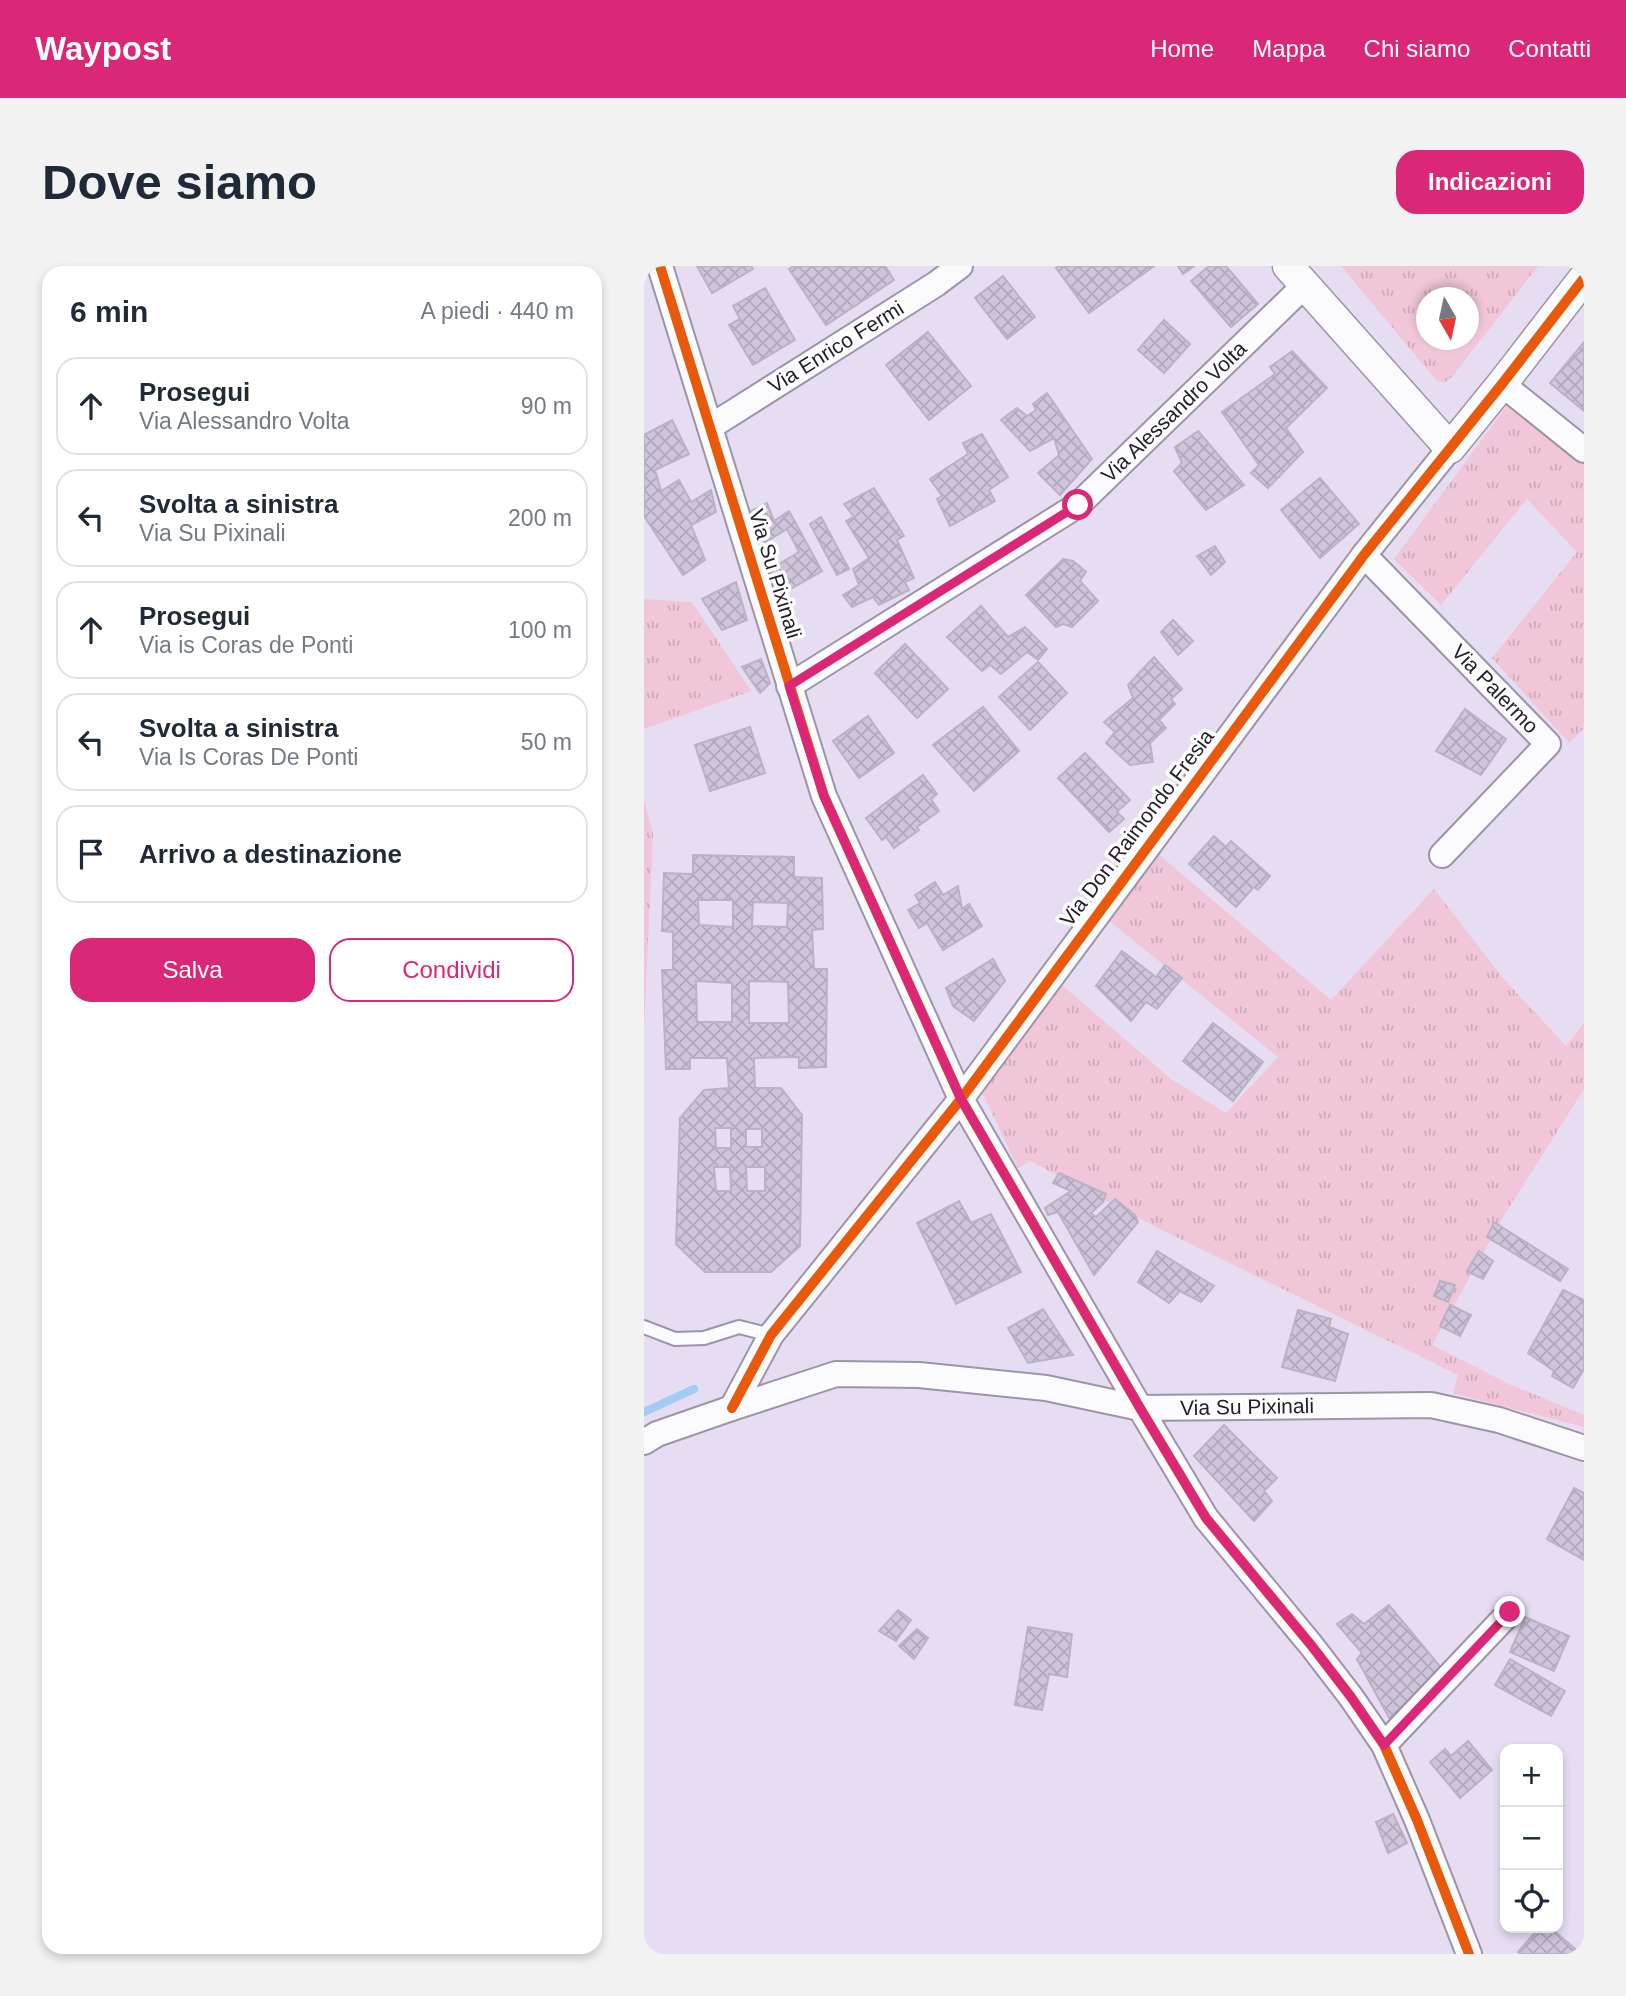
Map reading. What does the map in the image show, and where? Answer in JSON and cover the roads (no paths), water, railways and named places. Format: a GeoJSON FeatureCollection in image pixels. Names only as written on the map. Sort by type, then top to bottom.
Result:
{"type":"FeatureCollection","features":[{"type":"Feature","properties":{"kind":"street","name":"Via Su Pixinali"},"geometry":{"type":"LineString","coordinates":[[660,266],[824,796],[961,1099],[1140,1408],[1431,1405],[1499,1420],[1584,1447]]}},
{"type":"Feature","properties":{"kind":"street","name":"Via Enrico Fermi"},"geometry":{"type":"LineString","coordinates":[[710,427],[936,284],[960,266]]}},
{"type":"Feature","properties":{"kind":"street"},"geometry":{"type":"LineString","coordinates":[[1296,276],[1450,448]]}},
{"type":"Feature","properties":{"kind":"street","name":"Via Alessandro Volta"},"geometry":{"type":"LineString","coordinates":[[789,686],[1078,505],[1296,276]]}},
{"type":"Feature","properties":{"kind":"street","name":"Via Don Raimondo Fresia"},"geometry":{"type":"LineString","coordinates":[[732,1408],[771,1335],[961,1099],[1364,555],[1584,278]]}},
{"type":"Feature","properties":{"kind":"street"},"geometry":{"type":"LineString","coordinates":[[1502,384],[1584,450]]}},
{"type":"Feature","properties":{"kind":"street","name":"Via Palermo"},"geometry":{"type":"LineString","coordinates":[[1364,555],[1548,744],[1442,855]]}},
{"type":"Feature","properties":{"kind":"street"},"geometry":{"type":"LineString","coordinates":[[644,1442],[657,1434],[836,1374],[919,1375],[1046,1388],[1140,1408],[1206,1518],[1311,1645],[1384,1745],[1417,1820],[1469,1954]]}},
{"type":"Feature","properties":{"kind":"street"},"geometry":{"type":"LineString","coordinates":[[1384,1745],[1510,1612]]}},
{"type":"Feature","properties":{"kind":"lane"},"geometry":{"type":"LineString","coordinates":[[644,1327],[675,1339],[704,1338],[739,1327],[771,1335]]}},
{"type":"Feature","properties":{"kind":"waterway"},"geometry":{"type":"LineString","coordinates":[[644,1412],[694,1389]]}}]}
